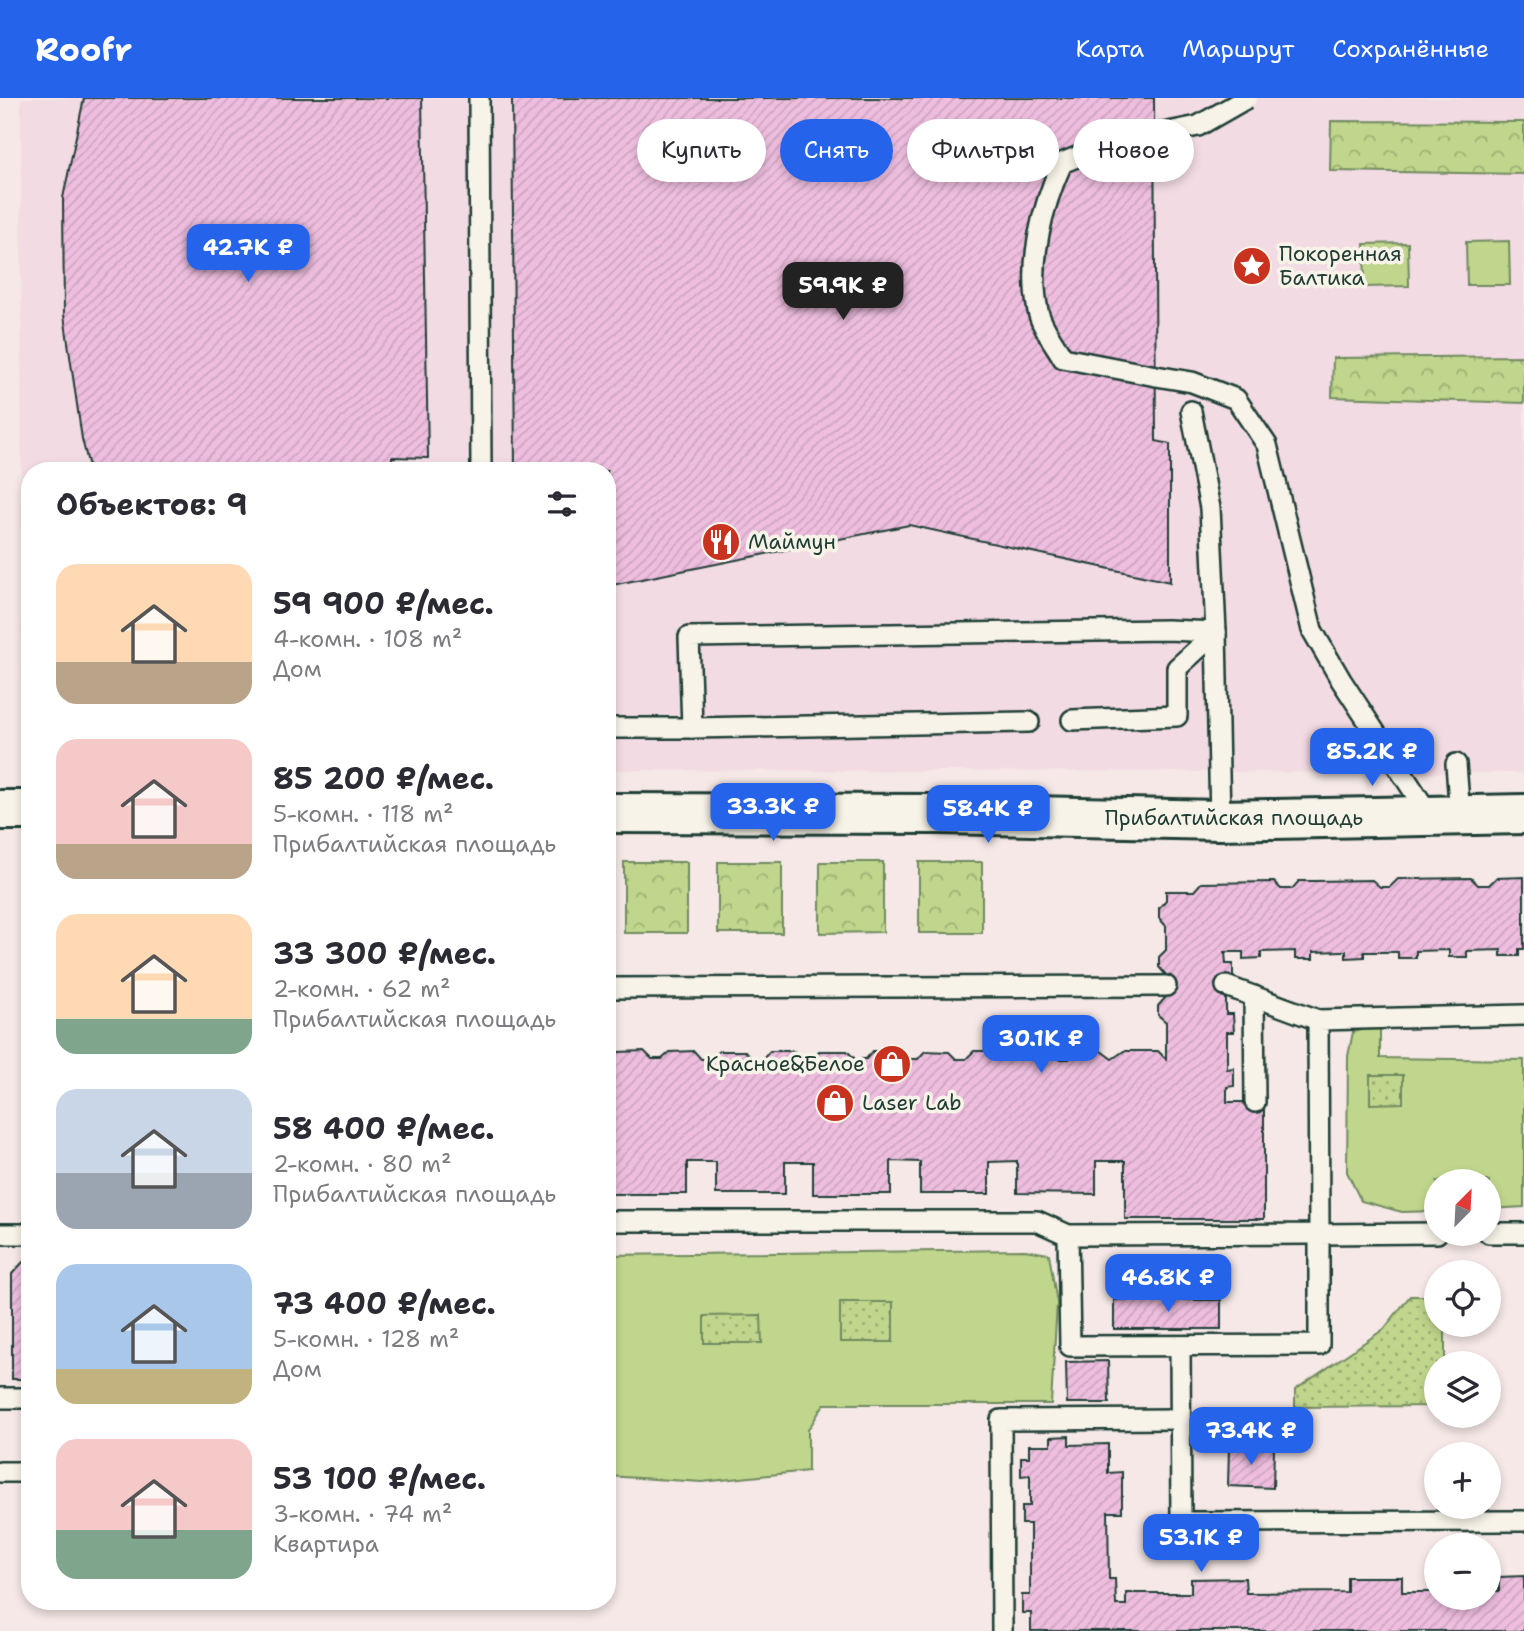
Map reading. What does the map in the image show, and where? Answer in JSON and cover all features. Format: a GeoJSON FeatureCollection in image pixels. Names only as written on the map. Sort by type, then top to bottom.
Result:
{"type":"FeatureCollection","features":[{"type":"Feature","properties":{"kind":"street"},"geometry":{"type":"LineString","coordinates":[[0,810],[21,810]]}},
{"type":"Feature","properties":{"kind":"street","name":"Прибалтийская площадь"},"geometry":{"type":"LineString","coordinates":[[616,813],[940,814],[1220,820],[1524,814]]}},
{"type":"Feature","properties":{"kind":"lane"},"geometry":{"type":"LineString","coordinates":[[479,98],[481,462]]}},
{"type":"Feature","properties":{"kind":"lane"},"geometry":{"type":"LineString","coordinates":[[1247,98],[1198,126],[1103,146],[1062,163],[1045,201],[1036,261],[1038,312],[1063,358],[1192,382],[1236,399],[1267,446],[1312,629],[1341,680],[1409,780],[1445,816]]}},
{"type":"Feature","properties":{"kind":"lane"},"geometry":{"type":"LineString","coordinates":[[1191,411],[1210,508],[1220,820]]}},
{"type":"Feature","properties":{"kind":"lane"},"geometry":{"type":"LineString","coordinates":[[692,728],[690,637],[1167,630],[1216,632]]}},
{"type":"Feature","properties":{"kind":"lane"},"geometry":{"type":"LineString","coordinates":[[1072,720],[1177,716],[1177,668],[1216,632]]}},
{"type":"Feature","properties":{"kind":"lane"},"geometry":{"type":"LineString","coordinates":[[616,728],[1028,722]]}},
{"type":"Feature","properties":{"kind":"lane"},"geometry":{"type":"LineString","coordinates":[[1445,816],[1456,764]]}},
{"type":"Feature","properties":{"kind":"lane"},"geometry":{"type":"LineString","coordinates":[[616,988],[1166,986]]}},
{"type":"Feature","properties":{"kind":"lane"},"geometry":{"type":"LineString","coordinates":[[1226,986],[1318,1020],[1524,1015]]}},
{"type":"Feature","properties":{"kind":"lane"},"geometry":{"type":"LineString","coordinates":[[1254,996],[1255,1101]]}},
{"type":"Feature","properties":{"kind":"lane"},"geometry":{"type":"LineString","coordinates":[[1068,1235],[1070,1346],[1319,1345],[1318,1020]]}},
{"type":"Feature","properties":{"kind":"lane"},"geometry":{"type":"LineString","coordinates":[[616,1221],[1037,1221],[1068,1235],[1424,1233]]}},
{"type":"Feature","properties":{"kind":"lane"},"geometry":{"type":"LineString","coordinates":[[1502,1233],[1524,1233]]}},
{"type":"Feature","properties":{"kind":"lane"},"geometry":{"type":"LineString","coordinates":[[0,1234],[21,1234]]}},
{"type":"Feature","properties":{"kind":"lane"},"geometry":{"type":"LineString","coordinates":[[1180,1346],[1181,1522],[1524,1521]]}},
{"type":"Feature","properties":{"kind":"lane"},"geometry":{"type":"LineString","coordinates":[[0,1398],[21,1398]]}},
{"type":"Feature","properties":{"kind":"lane"},"geometry":{"type":"LineString","coordinates":[[1002,1631],[1001,1420],[1181,1419]]}},
{"type":"Feature","properties":{"kind":"lane"},"geometry":{"type":"LineString","coordinates":[[0,1472],[21,1472]]}},
{"type":"Feature","properties":{"kind":"shaded area"},"geometry":{"type":"Polygon","coordinates":[[[21,98],[1524,98],[1524,773],[616,770],[616,462],[22,462],[21,98]]]}},
{"type":"Feature","properties":{"kind":"green space"},"geometry":{"type":"Polygon","coordinates":[[[1331,121],[1524,122],[1524,174],[1330,171],[1331,121]]]}},
{"type":"Feature","properties":{"kind":"green space"},"geometry":{"type":"Polygon","coordinates":[[[1509,241],[1510,285],[1467,285],[1466,242],[1509,241]]]}},
{"type":"Feature","properties":{"kind":"green space"},"geometry":{"type":"Polygon","coordinates":[[[1408,243],[1409,286],[1365,287],[1364,244],[1408,243]]]}},
{"type":"Feature","properties":{"kind":"green space"},"geometry":{"type":"Polygon","coordinates":[[[1524,356],[1524,403],[1332,397],[1333,358],[1524,356]]]}},
{"type":"Feature","properties":{"kind":"green space"},"geometry":{"type":"Polygon","coordinates":[[[624,862],[687,862],[687,933],[624,933],[624,862]]]}},
{"type":"Feature","properties":{"kind":"green space"},"geometry":{"type":"Polygon","coordinates":[[[718,862],[782,862],[782,933],[718,933],[718,862]]]}},
{"type":"Feature","properties":{"kind":"green space"},"geometry":{"type":"Polygon","coordinates":[[[820,862],[883,862],[883,932],[820,933],[820,862]]]}},
{"type":"Feature","properties":{"kind":"green space"},"geometry":{"type":"Polygon","coordinates":[[[919,862],[982,862],[982,933],[919,933],[919,862]]]}},
{"type":"Feature","properties":{"kind":"green space"},"geometry":{"type":"Polygon","coordinates":[[[1380,1025],[1380,1058],[1524,1060],[1524,1207],[1502,1208],[1502,1169],[1424,1169],[1424,1211],[1402,1212],[1361,1201],[1347,1172],[1348,1056],[1353,1032],[1380,1025]]]}},
{"type":"Feature","properties":{"kind":"green space"},"geometry":{"type":"Polygon","coordinates":[[[1370,1075],[1403,1075],[1403,1103],[1370,1104],[1370,1075]]]}},
{"type":"Feature","properties":{"kind":"green space"},"geometry":{"type":"Polygon","coordinates":[[[1025,1250],[1049,1254],[1057,1303],[1051,1404],[824,1404],[808,1430],[808,1471],[702,1482],[616,1477],[616,1255],[1025,1250]]]}},
{"type":"Feature","properties":{"kind":"green space"},"geometry":{"type":"Polygon","coordinates":[[[1410,1296],[1424,1296],[1424,1337],[1445,1337],[1445,1351],[1424,1351],[1424,1406],[1295,1407],[1295,1390],[1384,1329],[1410,1296]]]}},
{"type":"Feature","properties":{"kind":"green space"},"geometry":{"type":"Polygon","coordinates":[[[840,1302],[893,1302],[893,1342],[840,1342],[840,1302]]]}},
{"type":"Feature","properties":{"kind":"green space"},"geometry":{"type":"Polygon","coordinates":[[[761,1315],[762,1343],[704,1343],[704,1316],[761,1315]]]}},
{"type":"Feature","properties":{"kind":"building"},"geometry":{"type":"Polygon","coordinates":[[[84,98],[422,98],[428,458],[392,457],[392,462],[88,462],[64,315],[63,198],[84,98]]]}},
{"type":"Feature","properties":{"kind":"building"},"geometry":{"type":"Polygon","coordinates":[[[512,98],[1154,98],[1154,119],[1073,119],[1073,182],[1154,182],[1156,441],[1170,444],[1170,582],[909,525],[616,584],[616,462],[515,462],[512,98]]]}},
{"type":"Feature","properties":{"kind":"building"},"geometry":{"type":"Polygon","coordinates":[[[1524,877],[1524,949],[1519,949],[1519,956],[1501,956],[1501,950],[1467,951],[1467,957],[1449,957],[1449,950],[1416,951],[1416,958],[1398,958],[1398,952],[1364,952],[1364,957],[1346,958],[1346,951],[1342,951],[1313,952],[1313,959],[1295,959],[1295,951],[1261,952],[1261,958],[1243,959],[1243,952],[1225,952],[1226,964],[1233,964],[1233,981],[1226,981],[1226,1014],[1233,1014],[1234,1032],[1227,1032],[1227,1069],[1234,1068],[1234,1086],[1227,1087],[1227,1102],[1264,1102],[1264,1219],[1125,1219],[1125,1161],[1096,1161],[1096,1194],[1017,1193],[1017,1161],[989,1162],[989,1194],[920,1194],[920,1162],[891,1161],[891,1194],[813,1194],[813,1162],[785,1162],[785,1194],[716,1194],[716,1162],[687,1162],[687,1194],[616,1194],[618,1052],[644,1051],[652,1059],[662,1059],[670,1052],[694,1051],[701,1059],[711,1059],[719,1051],[745,1051],[752,1059],[763,1059],[770,1051],[794,1051],[802,1059],[812,1059],[819,1051],[847,1051],[855,1059],[866,1059],[873,1051],[900,1051],[907,1059],[918,1059],[925,1051],[949,1052],[956,1059],[966,1059],[974,1051],[1002,1051],[1009,1059],[1020,1059],[1028,1052],[1052,1051],[1059,1059],[1069,1059],[1076,1051],[1101,1051],[1112,1059],[1124,1051],[1158,1051],[1166,1059],[1166,1022],[1158,1015],[1158,1006],[1166,997],[1166,975],[1159,967],[1159,957],[1166,950],[1166,926],[1159,918],[1159,908],[1166,900],[1166,891],[1194,891],[1201,883],[1274,882],[1281,889],[1292,889],[1299,881],[1372,880],[1380,887],[1390,887],[1398,879],[1471,878],[1478,885],[1489,885],[1496,878],[1524,877]]]}},
{"type":"Feature","properties":{"kind":"building"},"geometry":{"type":"Polygon","coordinates":[[[21,1264],[21,1379],[12,1379],[12,1274],[21,1264]]]}},
{"type":"Feature","properties":{"kind":"building"},"geometry":{"type":"Polygon","coordinates":[[[1114,1300],[1221,1300],[1221,1329],[1114,1329],[1114,1300]]]}},
{"type":"Feature","properties":{"kind":"building"},"geometry":{"type":"Polygon","coordinates":[[[1108,1361],[1109,1403],[1067,1403],[1066,1362],[1108,1361]]]}},
{"type":"Feature","properties":{"kind":"building"},"geometry":{"type":"Polygon","coordinates":[[[1069,1436],[1069,1445],[1108,1444],[1108,1473],[1122,1472],[1122,1512],[1108,1512],[1109,1579],[1115,1579],[1116,1605],[1126,1605],[1126,1593],[1191,1593],[1191,1579],[1245,1578],[1246,1593],[1347,1592],[1347,1577],[1402,1577],[1402,1592],[1424,1592],[1424,1610],[1501,1610],[1501,1577],[1524,1576],[1524,1631],[1031,1631],[1031,1613],[1022,1613],[1022,1595],[1030,1595],[1030,1524],[1022,1524],[1022,1506],[1030,1506],[1030,1475],[1021,1476],[1021,1457],[1029,1457],[1029,1445],[1051,1445],[1051,1437],[1069,1436]]]}},
{"type":"Feature","properties":{"kind":"building"},"geometry":{"type":"Polygon","coordinates":[[[1229,1447],[1274,1448],[1273,1488],[1228,1486],[1229,1447]]]}},
{"type":"Feature","properties":{"kind":"place","name":"Покоренная Балтика"},"geometry":{"type":"Point","coordinates":[1252,266]}},
{"type":"Feature","properties":{"kind":"place","name":"Маймун"},"geometry":{"type":"Point","coordinates":[721,542]}},
{"type":"Feature","properties":{"kind":"place","name":"Красное&Белое"},"geometry":{"type":"Point","coordinates":[892,1064]}},
{"type":"Feature","properties":{"kind":"place","name":"Laser Lab"},"geometry":{"type":"Point","coordinates":[835,1103]}}]}
